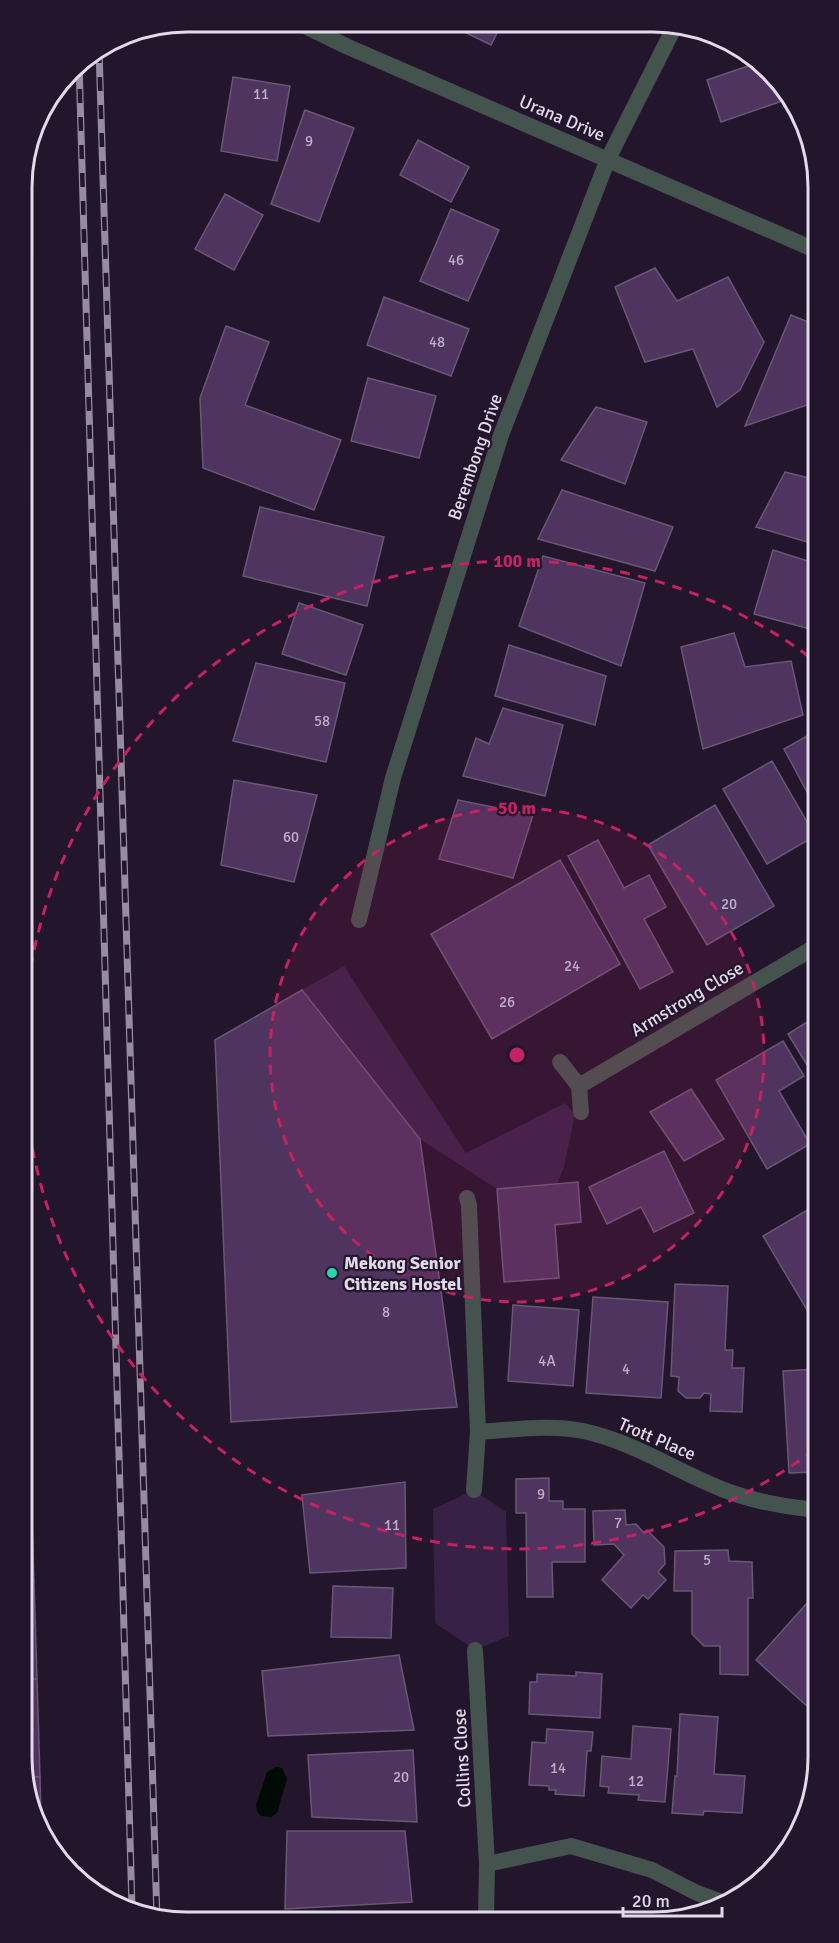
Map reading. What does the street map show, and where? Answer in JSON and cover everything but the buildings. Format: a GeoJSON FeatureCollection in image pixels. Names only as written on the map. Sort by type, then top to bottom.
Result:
{"type":"FeatureCollection","features":[{"type":"Feature","properties":{"kind":"street","name":"Urana Drive"},"geometry":{"type":"LineString","coordinates":[[317,32],[808,247]]}},
{"type":"Feature","properties":{"kind":"street","name":"Berembong Drive"},"geometry":{"type":"LineString","coordinates":[[359,920],[393,778],[501,435],[608,159],[672,33]]}},
{"type":"Feature","properties":{"kind":"street","name":"Armstrong Close"},"geometry":{"type":"LineString","coordinates":[[579,1086],[808,951]]}},
{"type":"Feature","properties":{"kind":"street"},"geometry":{"type":"LineString","coordinates":[[561,1062],[579,1086],[580,1112]]}},
{"type":"Feature","properties":{"kind":"street"},"geometry":{"type":"LineString","coordinates":[[467,1198],[478,1432],[474,1490]]}},
{"type":"Feature","properties":{"kind":"street","name":"Trott Place"},"geometry":{"type":"LineString","coordinates":[[478,1432],[538,1428],[583,1431],[628,1445],[727,1491],[782,1507],[807,1509]]}},
{"type":"Feature","properties":{"kind":"street","name":"Collins Close"},"geometry":{"type":"LineString","coordinates":[[475,1650],[487,1864],[486,1912]]}},
{"type":"Feature","properties":{"kind":"street"},"geometry":{"type":"LineString","coordinates":[[487,1864],[571,1846],[652,1870],[712,1899]]}},
{"type":"Feature","properties":{"kind":"shaded area"},"geometry":{"type":"Polygon","coordinates":[[[344,966],[466,1153],[565,1103],[575,1115],[564,1167],[557,1184],[497,1189],[420,1139],[302,990],[344,966]]]}},
{"type":"Feature","properties":{"kind":"shaded area"},"geometry":{"type":"Polygon","coordinates":[[[474,1490],[506,1512],[509,1636],[475,1650],[435,1623],[433,1509],[474,1490]]]}},
{"type":"Feature","properties":{"kind":"shaded area"},"geometry":{"type":"Polygon","coordinates":[[[276,1767],[282,1768],[287,1779],[277,1813],[271,1817],[261,1816],[256,1805],[267,1772],[276,1767]]]}},
{"type":"Feature","properties":{"kind":"railway"},"geometry":{"type":"LineString","coordinates":[[99,59],[157,1909]]}},
{"type":"Feature","properties":{"kind":"railway"},"geometry":{"type":"LineString","coordinates":[[79,75],[132,1901]]}},
{"type":"Feature","properties":{"kind":"place","name":"Mekong Senior Citizens Hostel"},"geometry":{"type":"Point","coordinates":[332,1273]}}]}
